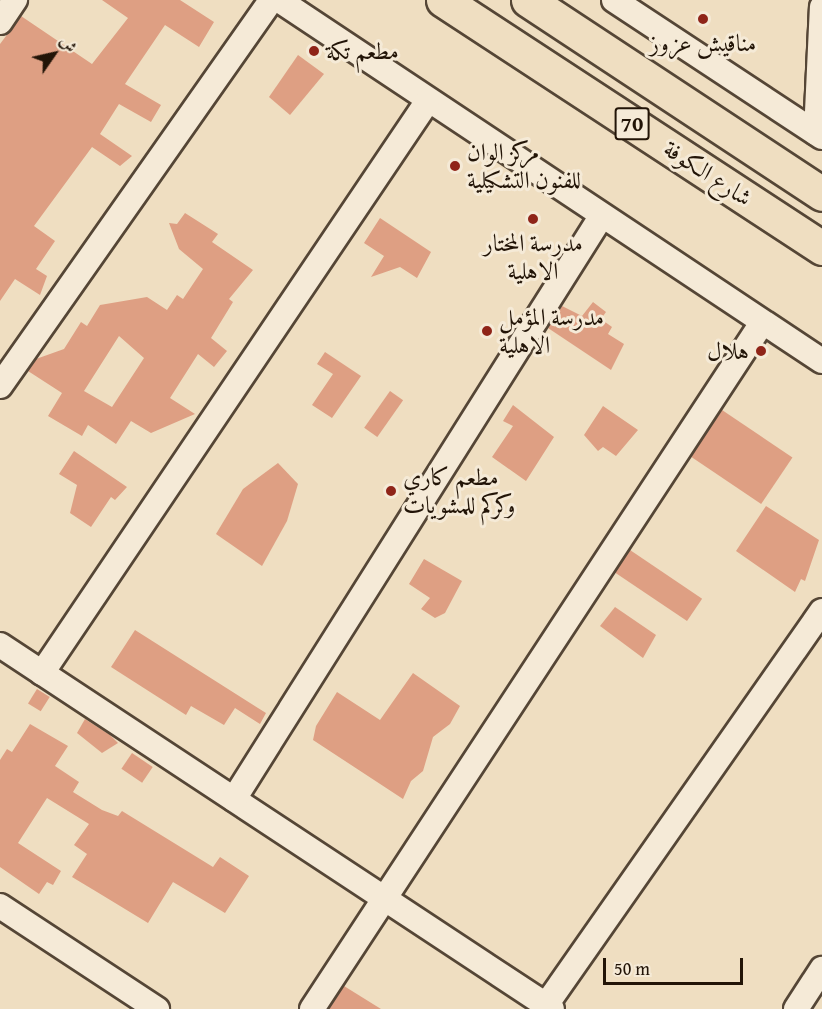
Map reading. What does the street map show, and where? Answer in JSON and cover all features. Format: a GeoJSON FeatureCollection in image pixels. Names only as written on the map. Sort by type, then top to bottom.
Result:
{"type":"FeatureCollection","features":[{"type":"Feature","properties":{"kind":"highway","name":"شارع الكوفة"},"geometry":{"type":"LineString","coordinates":[[442,0],[822,248]]}},
{"type":"Feature","properties":{"kind":"highway","name":"شارع الكوفة"},"geometry":{"type":"LineString","coordinates":[[528,0],[822,195]]}},
{"type":"Feature","properties":{"kind":"street"},"geometry":{"type":"LineString","coordinates":[[0,22],[15,0]]}},
{"type":"Feature","properties":{"kind":"street"},"geometry":{"type":"LineString","coordinates":[[0,386],[270,0]]}},
{"type":"Feature","properties":{"kind":"street"},"geometry":{"type":"LineString","coordinates":[[279,0],[427,102],[822,361]]}},
{"type":"Feature","properties":{"kind":"street"},"geometry":{"type":"LineString","coordinates":[[614,0],[819,135]]}},
{"type":"Feature","properties":{"kind":"street"},"geometry":{"type":"LineString","coordinates":[[819,135],[822,7]]}},
{"type":"Feature","properties":{"kind":"street"},"geometry":{"type":"LineString","coordinates":[[42,673],[427,102]]}},
{"type":"Feature","properties":{"kind":"street"},"geometry":{"type":"LineString","coordinates":[[234,799],[601,217]]}},
{"type":"Feature","properties":{"kind":"street"},"geometry":{"type":"LineString","coordinates":[[312,1009],[762,323]]}},
{"type":"Feature","properties":{"kind":"street"},"geometry":{"type":"LineString","coordinates":[[0,645],[549,1007],[822,611]]}},
{"type":"Feature","properties":{"kind":"street"},"geometry":{"type":"LineString","coordinates":[[0,906],[157,1009]]}},
{"type":"Feature","properties":{"kind":"street"},"geometry":{"type":"LineString","coordinates":[[796,1009],[822,969]]}},
{"type":"Feature","properties":{"kind":"building"},"geometry":{"type":"Polygon","coordinates":[[[102,0],[180,0],[214,22],[199,47],[165,25],[125,84],[161,105],[151,122],[119,104],[100,134],[132,156],[120,166],[92,147],[34,226],[55,241],[36,269],[47,276],[40,295],[15,279],[0,301],[0,44],[21,16],[92,64],[128,18],[102,0]]]}},
{"type":"Feature","properties":{"kind":"building"},"geometry":{"type":"Polygon","coordinates":[[[298,55],[324,74],[290,115],[269,97],[298,55]]]}},
{"type":"Feature","properties":{"kind":"building"},"geometry":{"type":"Polygon","coordinates":[[[185,213],[218,234],[212,242],[253,270],[229,299],[233,302],[211,338],[227,351],[214,367],[198,354],[170,398],[195,414],[151,433],[131,421],[116,444],[88,425],[82,436],[48,416],[62,393],[28,371],[36,359],[64,349],[81,322],[87,326],[100,305],[147,297],[167,310],[177,295],[183,299],[203,269],[179,249],[169,223],[177,224],[185,213]],[[119,336],[84,391],[112,407],[144,358],[119,336]]]}},
{"type":"Feature","properties":{"kind":"building"},"geometry":{"type":"Polygon","coordinates":[[[380,218],[431,252],[417,278],[400,267],[371,277],[384,256],[364,243],[380,218]]]}},
{"type":"Feature","properties":{"kind":"building"},"geometry":{"type":"Polygon","coordinates":[[[593,302],[606,312],[601,319],[612,327],[608,334],[624,344],[611,370],[548,328],[562,306],[582,316],[593,302]]]}},
{"type":"Feature","properties":{"kind":"building"},"geometry":{"type":"Polygon","coordinates":[[[325,352],[361,376],[332,418],[312,405],[333,374],[317,364],[325,352]]]}},
{"type":"Feature","properties":{"kind":"building"},"geometry":{"type":"Polygon","coordinates":[[[390,391],[403,400],[377,437],[364,428],[390,391]]]}},
{"type":"Feature","properties":{"kind":"building"},"geometry":{"type":"Polygon","coordinates":[[[513,405],[554,437],[526,481],[492,457],[513,426],[503,421],[513,405]]]}},
{"type":"Feature","properties":{"kind":"building"},"geometry":{"type":"Polygon","coordinates":[[[603,406],[638,430],[616,456],[603,447],[598,451],[584,435],[603,406]]]}},
{"type":"Feature","properties":{"kind":"building"},"geometry":{"type":"Polygon","coordinates":[[[722,410],[792,458],[761,504],[691,456],[722,410]]]}},
{"type":"Feature","properties":{"kind":"building"},"geometry":{"type":"Polygon","coordinates":[[[74,451],[127,487],[115,500],[111,497],[91,527],[70,513],[77,485],[59,474],[74,451]]]}},
{"type":"Feature","properties":{"kind":"building"},"geometry":{"type":"Polygon","coordinates":[[[278,463],[298,484],[287,521],[262,566],[216,534],[243,489],[278,463]]]}},
{"type":"Feature","properties":{"kind":"building"},"geometry":{"type":"Polygon","coordinates":[[[766,506],[819,540],[805,581],[801,579],[795,592],[736,551],[766,506]]]}},
{"type":"Feature","properties":{"kind":"building"},"geometry":{"type":"Polygon","coordinates":[[[630,550],[702,599],[687,621],[615,572],[630,550]]]}},
{"type":"Feature","properties":{"kind":"building"},"geometry":{"type":"Polygon","coordinates":[[[424,559],[462,581],[445,613],[435,618],[421,609],[430,598],[409,584],[424,559]]]}},
{"type":"Feature","properties":{"kind":"building"},"geometry":{"type":"Polygon","coordinates":[[[615,607],[656,635],[643,658],[600,626],[615,607]]]}},
{"type":"Feature","properties":{"kind":"building"},"geometry":{"type":"Polygon","coordinates":[[[135,630],[266,713],[260,724],[235,708],[224,725],[191,706],[186,715],[111,667],[135,630]]]}},
{"type":"Feature","properties":{"kind":"building"},"geometry":{"type":"Polygon","coordinates":[[[413,673],[460,706],[450,724],[433,737],[423,771],[411,781],[403,799],[313,740],[316,726],[337,692],[380,720],[413,673]]]}},
{"type":"Feature","properties":{"kind":"building"},"geometry":{"type":"Polygon","coordinates":[[[37,689],[50,697],[41,711],[28,703],[37,689]]]}},
{"type":"Feature","properties":{"kind":"building"},"geometry":{"type":"Polygon","coordinates":[[[85,719],[118,743],[102,753],[77,733],[85,719]]]}},
{"type":"Feature","properties":{"kind":"building"},"geometry":{"type":"Polygon","coordinates":[[[30,724],[68,746],[55,766],[79,782],[73,792],[102,810],[118,816],[122,811],[213,867],[220,857],[249,876],[225,913],[173,882],[148,923],[72,877],[87,854],[74,845],[89,824],[47,798],[18,843],[61,871],[53,885],[47,882],[39,894],[0,867],[0,760],[7,749],[12,752],[30,724]]]}},
{"type":"Feature","properties":{"kind":"building"},"geometry":{"type":"Polygon","coordinates":[[[132,753],[153,767],[142,783],[121,769],[132,753]]]}},
{"type":"Feature","properties":{"kind":"building"},"geometry":{"type":"Polygon","coordinates":[[[344,986],[381,1009],[329,1009],[344,986]]]}},
{"type":"Feature","properties":{"kind":"place","name":"مناقيش عزوز"},"geometry":{"type":"Point","coordinates":[703,19]}},
{"type":"Feature","properties":{"kind":"place","name":"مطعم تكة"},"geometry":{"type":"Point","coordinates":[314,51]}},
{"type":"Feature","properties":{"kind":"place","name":"مركز الوان للفنون التشكيلية"},"geometry":{"type":"Point","coordinates":[455,166]}},
{"type":"Feature","properties":{"kind":"place","name":"مدرسة المختار الاهلية"},"geometry":{"type":"Point","coordinates":[533,219]}},
{"type":"Feature","properties":{"kind":"place","name":"مدرسة المؤمل الاهلية"},"geometry":{"type":"Point","coordinates":[487,331]}},
{"type":"Feature","properties":{"kind":"place","name":"هلال"},"geometry":{"type":"Point","coordinates":[761,351]}},
{"type":"Feature","properties":{"kind":"place","name":"مطعم كاري وكركم للمشويات"},"geometry":{"type":"Point","coordinates":[391,491]}}]}
